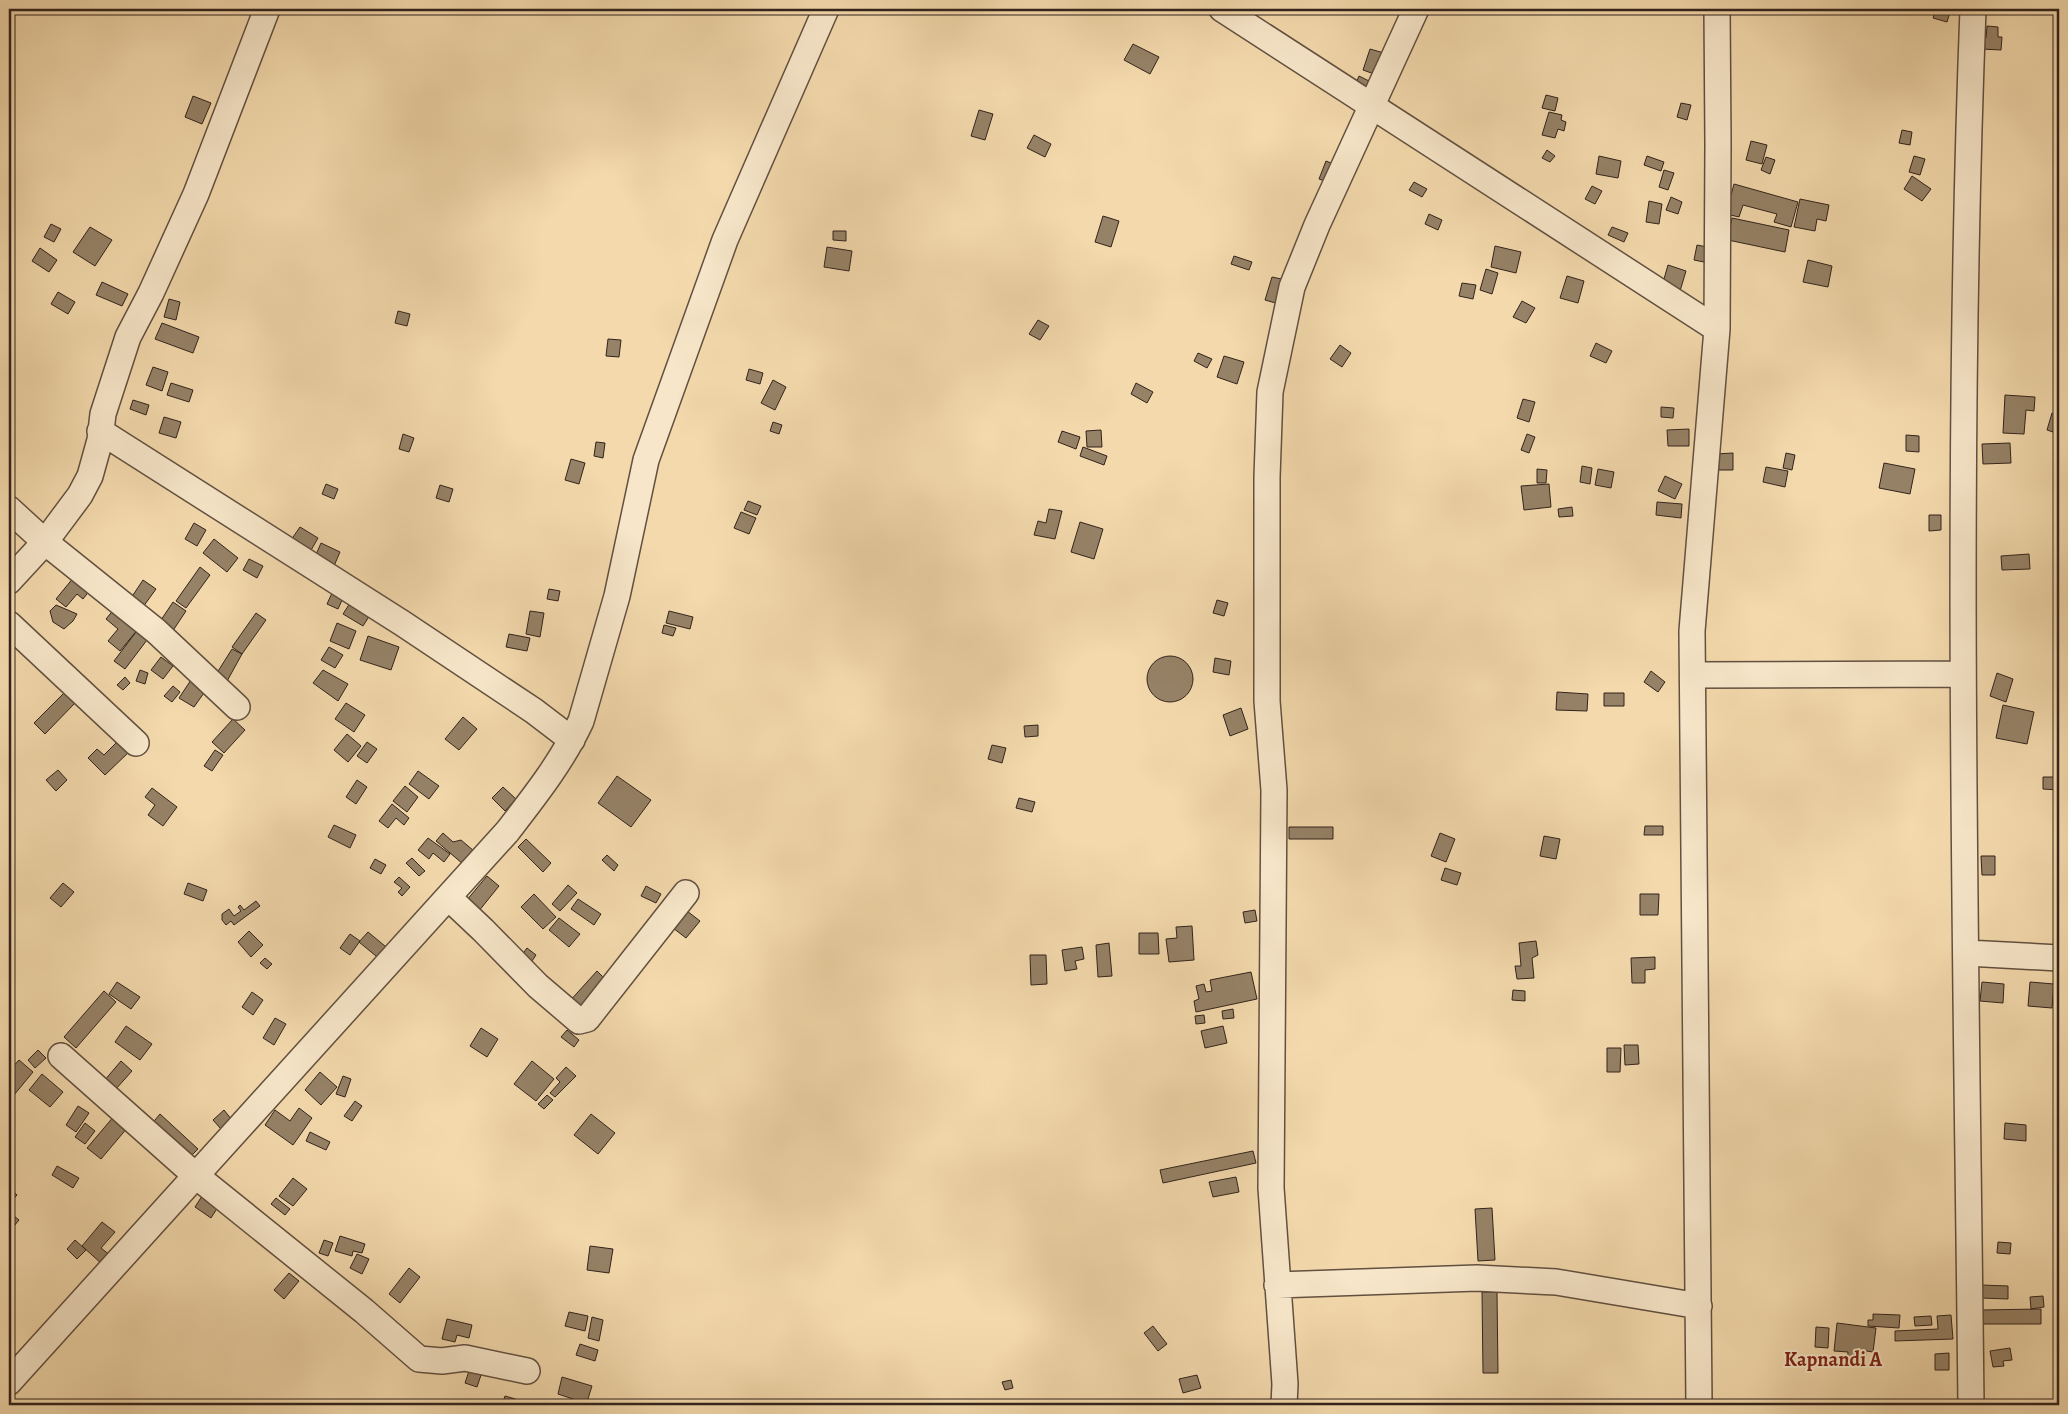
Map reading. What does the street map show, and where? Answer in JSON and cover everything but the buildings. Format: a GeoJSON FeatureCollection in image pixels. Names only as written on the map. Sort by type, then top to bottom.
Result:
{"type":"FeatureCollection","features":[{"type":"Feature","properties":{"kind":"street"},"geometry":{"type":"LineString","coordinates":[[9,581],[45,542],[80,495],[90,476],[100,440],[103,414],[128,337],[151,293],[196,194],[267,9]]}},
{"type":"Feature","properties":{"kind":"street"},"geometry":{"type":"LineString","coordinates":[[9,1382],[195,1174],[512,826],[560,761],[572,740],[584,712],[617,596],[646,460],[725,240],[826,9]]}},
{"type":"Feature","properties":{"kind":"street"},"geometry":{"type":"LineString","coordinates":[[1222,9],[1717,330]]}},
{"type":"Feature","properties":{"kind":"street"},"geometry":{"type":"LineString","coordinates":[[1284,1405],[1285,1384],[1271,1188],[1274,790],[1267,701],[1267,477],[1270,392],[1292,287],[1317,225],[1416,9]]}},
{"type":"Feature","properties":{"kind":"street"},"geometry":{"type":"LineString","coordinates":[[1699,1405],[1692,631],[1717,330],[1717,9]]}},
{"type":"Feature","properties":{"kind":"street"},"geometry":{"type":"LineString","coordinates":[[1971,1405],[1963,674],[1966,187],[1973,9]]}},
{"type":"Feature","properties":{"kind":"street"},"geometry":{"type":"LineString","coordinates":[[100,431],[402,623],[534,711],[572,740]]}},
{"type":"Feature","properties":{"kind":"street"},"geometry":{"type":"LineString","coordinates":[[9,509],[45,542],[156,631],[237,708]]}},
{"type":"Feature","properties":{"kind":"street"},"geometry":{"type":"LineString","coordinates":[[9,624],[136,743]]}},
{"type":"Feature","properties":{"kind":"street"},"geometry":{"type":"LineString","coordinates":[[1693,675],[1963,674]]}},
{"type":"Feature","properties":{"kind":"street"},"geometry":{"type":"LineString","coordinates":[[448,897],[531,979],[579,1021],[587,1019],[686,893]]}},
{"type":"Feature","properties":{"kind":"street"},"geometry":{"type":"LineString","coordinates":[[1967,953],[2059,958]]}},
{"type":"Feature","properties":{"kind":"street"},"geometry":{"type":"LineString","coordinates":[[61,1056],[195,1174],[364,1311],[419,1359],[442,1361],[465,1358],[527,1371]]}},
{"type":"Feature","properties":{"kind":"street"},"geometry":{"type":"LineString","coordinates":[[1277,1285],[1459,1278],[1516,1280],[1556,1282],[1699,1306]]}},
{"type":"Feature","properties":{"kind":"district","name":"Kapnandi A"},"geometry":{"type":"Point","coordinates":[1833,1359]}}]}
